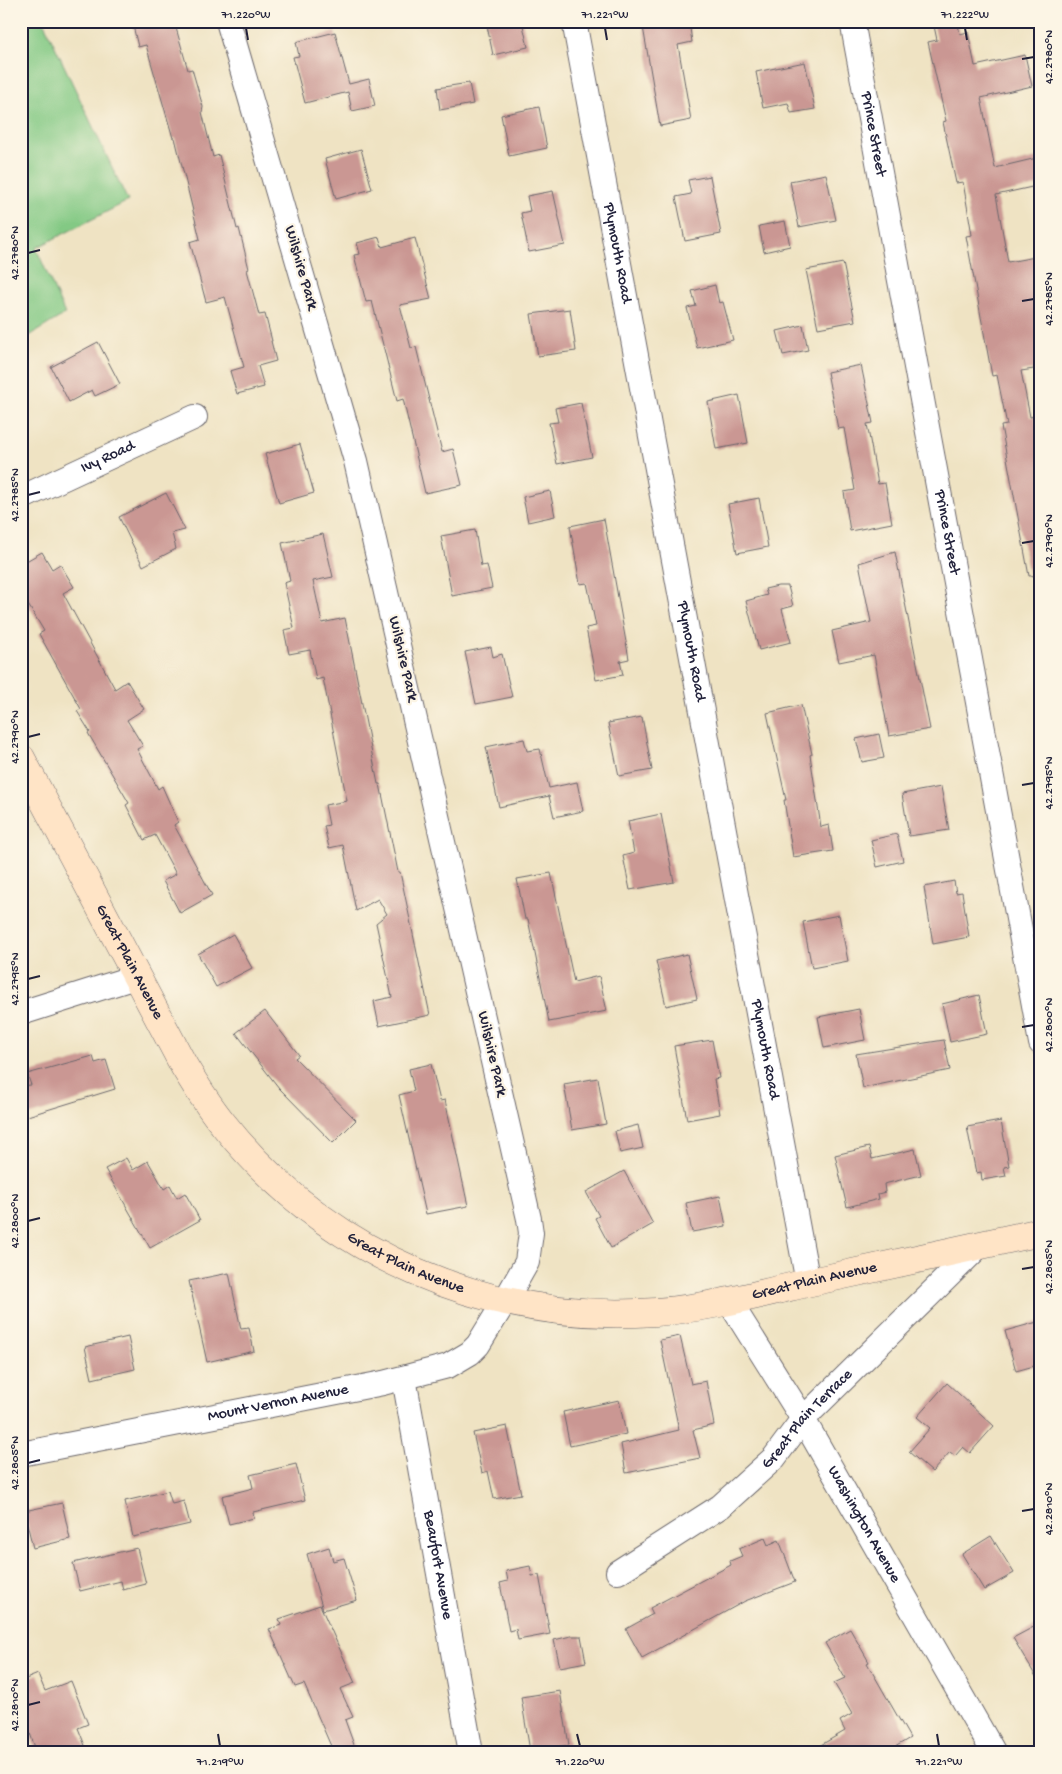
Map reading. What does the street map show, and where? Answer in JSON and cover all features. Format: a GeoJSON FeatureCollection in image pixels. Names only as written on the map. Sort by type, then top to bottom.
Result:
{"type":"FeatureCollection","features":[{"type":"Feature","properties":{"kind":"main road","name":"Great Plain Avenue"},"geometry":{"type":"LineString","coordinates":[[21,758],[136,977],[203,1097],[244,1149],[298,1201],[334,1228],[403,1267],[444,1283],[506,1301],[562,1311],[604,1313],[658,1312],[729,1301],[1041,1232]]}},
{"type":"Feature","properties":{"kind":"street","name":"Wilshire Park"},"geometry":{"type":"LineString","coordinates":[[228,21],[356,461],[529,1219],[531,1233],[526,1262],[506,1301]]}},
{"type":"Feature","properties":{"kind":"street","name":"Plymouth Road"},"geometry":{"type":"LineString","coordinates":[[574,21],[808,1283]]}},
{"type":"Feature","properties":{"kind":"street","name":"Prince Street"},"geometry":{"type":"LineString","coordinates":[[852,21],[1041,1043]]}},
{"type":"Feature","properties":{"kind":"street","name":"Ivy Road"},"geometry":{"type":"LineString","coordinates":[[21,498],[195,416]]}},
{"type":"Feature","properties":{"kind":"street"},"geometry":{"type":"LineString","coordinates":[[21,1013],[136,977]]}},
{"type":"Feature","properties":{"kind":"street","name":"Great Plain Terrace"},"geometry":{"type":"LineString","coordinates":[[618,1572],[721,1506],[774,1458],[803,1419],[980,1245]]}},
{"type":"Feature","properties":{"kind":"street","name":"Mount Vernon Avenue"},"geometry":{"type":"LineString","coordinates":[[21,1454],[404,1378],[448,1366],[470,1353],[488,1330],[506,1301]]}},
{"type":"Feature","properties":{"kind":"street","name":"Washington Avenue"},"geometry":{"type":"LineString","coordinates":[[729,1301],[803,1419],[994,1753]]}},
{"type":"Feature","properties":{"kind":"street","name":"Beaufort Avenue"},"geometry":{"type":"LineString","coordinates":[[404,1378],[471,1753]]}},
{"type":"Feature","properties":{"kind":"green space"},"geometry":{"type":"Polygon","coordinates":[[[21,21],[43,21],[128,201],[36,248],[65,314],[21,341],[21,21]]]}},
{"type":"Feature","properties":{"kind":"building"},"geometry":{"type":"Polygon","coordinates":[[[132,21],[174,21],[188,70],[192,69],[203,107],[202,112],[213,157],[219,155],[237,229],[239,228],[249,269],[247,270],[259,315],[265,314],[272,341],[276,361],[258,366],[264,387],[237,394],[230,371],[244,367],[225,297],[206,302],[190,242],[200,239],[175,138],[173,138],[146,45],[138,47],[132,21]]]}},
{"type":"Feature","properties":{"kind":"building"},"geometry":{"type":"Polygon","coordinates":[[[486,21],[522,21],[528,47],[493,55],[486,21]]]}},
{"type":"Feature","properties":{"kind":"building"},"geometry":{"type":"Polygon","coordinates":[[[642,21],[689,21],[692,42],[678,45],[691,120],[660,126],[642,21]]]}},
{"type":"Feature","properties":{"kind":"building"},"geometry":{"type":"Polygon","coordinates":[[[957,21],[960,34],[968,32],[975,66],[1025,55],[1032,86],[981,98],[995,168],[1041,157],[1041,185],[996,195],[1008,262],[1041,256],[1041,365],[1034,366],[1034,369],[1021,371],[1030,417],[1035,416],[1041,448],[1041,575],[1029,576],[1001,426],[1007,425],[997,375],[992,376],[966,236],[972,235],[963,182],[956,183],[943,122],[946,121],[928,42],[937,40],[934,26],[957,21]]]}},
{"type":"Feature","properties":{"kind":"building"},"geometry":{"type":"Polygon","coordinates":[[[335,32],[349,84],[369,79],[375,106],[352,111],[348,92],[305,103],[293,57],[299,56],[296,42],[335,32]]]}},
{"type":"Feature","properties":{"kind":"building"},"geometry":{"type":"Polygon","coordinates":[[[805,62],[815,109],[791,113],[788,103],[763,108],[756,72],[805,62]]]}},
{"type":"Feature","properties":{"kind":"building"},"geometry":{"type":"Polygon","coordinates":[[[469,83],[473,104],[440,110],[437,88],[469,83]]]}},
{"type":"Feature","properties":{"kind":"building"},"geometry":{"type":"Polygon","coordinates":[[[539,107],[547,148],[509,156],[501,115],[539,107]]]}},
{"type":"Feature","properties":{"kind":"building"},"geometry":{"type":"Polygon","coordinates":[[[361,149],[372,189],[336,199],[325,159],[361,149]]]}},
{"type":"Feature","properties":{"kind":"building"},"geometry":{"type":"Polygon","coordinates":[[[826,174],[836,220],[799,227],[790,181],[826,174]]]}},
{"type":"Feature","properties":{"kind":"building"},"geometry":{"type":"Polygon","coordinates":[[[710,176],[721,234],[685,241],[676,197],[691,194],[688,180],[710,176]]]}},
{"type":"Feature","properties":{"kind":"building"},"geometry":{"type":"Polygon","coordinates":[[[553,191],[565,245],[529,252],[521,213],[530,211],[527,196],[553,191]]]}},
{"type":"Feature","properties":{"kind":"building"},"geometry":{"type":"Polygon","coordinates":[[[785,221],[790,246],[764,252],[759,226],[785,221]]]}},
{"type":"Feature","properties":{"kind":"building"},"geometry":{"type":"Polygon","coordinates":[[[379,237],[382,247],[415,238],[431,299],[400,305],[411,348],[416,347],[442,452],[453,449],[462,485],[425,493],[403,399],[397,401],[372,301],[366,302],[354,255],[360,254],[357,243],[379,237]]]}},
{"type":"Feature","properties":{"kind":"building"},"geometry":{"type":"Polygon","coordinates":[[[843,263],[855,321],[818,328],[806,270],[843,263]]]}},
{"type":"Feature","properties":{"kind":"building"},"geometry":{"type":"Polygon","coordinates":[[[715,285],[719,303],[723,302],[733,340],[697,348],[687,308],[696,306],[692,291],[715,285]]]}},
{"type":"Feature","properties":{"kind":"building"},"geometry":{"type":"Polygon","coordinates":[[[570,309],[576,351],[538,356],[531,314],[570,309]]]}},
{"type":"Feature","properties":{"kind":"building"},"geometry":{"type":"Polygon","coordinates":[[[803,325],[808,350],[783,355],[777,331],[803,325]]]}},
{"type":"Feature","properties":{"kind":"building"},"geometry":{"type":"Polygon","coordinates":[[[98,342],[120,384],[95,396],[92,390],[69,402],[51,367],[98,342]]]}},
{"type":"Feature","properties":{"kind":"building"},"geometry":{"type":"Polygon","coordinates":[[[861,365],[873,423],[867,424],[878,484],[885,483],[892,523],[850,531],[844,492],[855,490],[844,428],[838,429],[827,372],[861,365]]]}},
{"type":"Feature","properties":{"kind":"building"},"geometry":{"type":"Polygon","coordinates":[[[739,395],[748,443],[716,449],[708,402],[739,395]]]}},
{"type":"Feature","properties":{"kind":"building"},"geometry":{"type":"Polygon","coordinates":[[[581,403],[592,457],[557,464],[549,423],[558,422],[555,408],[581,403]]]}},
{"type":"Feature","properties":{"kind":"building"},"geometry":{"type":"Polygon","coordinates":[[[300,444],[314,493],[279,503],[265,454],[300,444]]]}},
{"type":"Feature","properties":{"kind":"building"},"geometry":{"type":"Polygon","coordinates":[[[550,491],[555,516],[528,522],[523,497],[550,491]]]}},
{"type":"Feature","properties":{"kind":"building"},"geometry":{"type":"Polygon","coordinates":[[[166,493],[185,530],[172,533],[176,549],[143,566],[119,517],[166,493]]]}},
{"type":"Feature","properties":{"kind":"building"},"geometry":{"type":"Polygon","coordinates":[[[759,498],[768,547],[737,553],[728,504],[759,498]]]}},
{"type":"Feature","properties":{"kind":"building"},"geometry":{"type":"Polygon","coordinates":[[[604,519],[629,659],[620,661],[623,675],[596,680],[586,628],[596,626],[587,583],[580,584],[570,526],[604,519]]]}},
{"type":"Feature","properties":{"kind":"building"},"geometry":{"type":"Polygon","coordinates":[[[475,530],[481,566],[487,565],[492,588],[452,596],[441,536],[475,530]]]}},
{"type":"Feature","properties":{"kind":"building"},"geometry":{"type":"Polygon","coordinates":[[[323,534],[333,577],[313,581],[322,623],[345,618],[378,784],[380,784],[398,872],[400,872],[430,1015],[379,1026],[374,1001],[392,997],[376,923],[387,914],[378,899],[356,911],[343,845],[329,848],[324,826],[329,825],[325,805],[347,801],[323,678],[316,680],[310,650],[289,654],[284,630],[294,628],[284,583],[290,581],[282,543],[323,534]]]}},
{"type":"Feature","properties":{"kind":"building"},"geometry":{"type":"Polygon","coordinates":[[[42,552],[52,569],[60,564],[74,587],[63,593],[115,689],[127,681],[144,709],[127,720],[143,746],[137,749],[158,789],[162,786],[178,822],[174,825],[212,895],[180,913],[163,881],[176,874],[155,835],[144,840],[126,805],[129,803],[88,733],[90,732],[77,711],[81,709],[39,634],[44,631],[21,593],[21,564],[42,552]]]}},
{"type":"Feature","properties":{"kind":"building"},"geometry":{"type":"Polygon","coordinates":[[[895,552],[930,729],[889,736],[874,655],[839,662],[832,631],[871,622],[859,563],[895,552]]]}},
{"type":"Feature","properties":{"kind":"building"},"geometry":{"type":"Polygon","coordinates":[[[788,586],[793,606],[782,609],[791,642],[759,650],[746,601],[767,595],[765,589],[788,586]]]}},
{"type":"Feature","properties":{"kind":"building"},"geometry":{"type":"Polygon","coordinates":[[[491,647],[493,657],[502,654],[512,697],[476,704],[465,652],[491,647]]]}},
{"type":"Feature","properties":{"kind":"building"},"geometry":{"type":"Polygon","coordinates":[[[801,705],[812,754],[810,755],[821,827],[829,825],[833,851],[793,857],[784,800],[786,800],[767,713],[801,705]]]}},
{"type":"Feature","properties":{"kind":"building"},"geometry":{"type":"Polygon","coordinates":[[[642,717],[652,770],[619,776],[608,723],[642,717]]]}},
{"type":"Feature","properties":{"kind":"building"},"geometry":{"type":"Polygon","coordinates":[[[879,734],[884,758],[862,762],[856,739],[879,734]]]}},
{"type":"Feature","properties":{"kind":"building"},"geometry":{"type":"Polygon","coordinates":[[[524,739],[527,751],[540,749],[549,788],[577,782],[583,811],[554,817],[549,796],[499,807],[486,747],[524,739]]]}},
{"type":"Feature","properties":{"kind":"building"},"geometry":{"type":"Polygon","coordinates":[[[941,787],[949,830],[909,836],[902,794],[941,787]]]}},
{"type":"Feature","properties":{"kind":"building"},"geometry":{"type":"Polygon","coordinates":[[[661,814],[674,882],[630,890],[623,856],[634,853],[628,821],[661,814]]]}},
{"type":"Feature","properties":{"kind":"building"},"geometry":{"type":"Polygon","coordinates":[[[897,834],[903,861],[877,867],[871,840],[897,834]]]}},
{"type":"Feature","properties":{"kind":"building"},"geometry":{"type":"Polygon","coordinates":[[[551,873],[574,982],[599,976],[607,1011],[549,1022],[528,919],[525,919],[517,879],[551,873]]]}},
{"type":"Feature","properties":{"kind":"building"},"geometry":{"type":"Polygon","coordinates":[[[954,881],[956,893],[962,892],[969,937],[933,944],[924,887],[954,881]]]}},
{"type":"Feature","properties":{"kind":"building"},"geometry":{"type":"Polygon","coordinates":[[[839,915],[848,961],[812,968],[803,922],[839,915]]]}},
{"type":"Feature","properties":{"kind":"building"},"geometry":{"type":"Polygon","coordinates":[[[233,934],[252,968],[216,987],[198,954],[233,934]]]}},
{"type":"Feature","properties":{"kind":"building"},"geometry":{"type":"Polygon","coordinates":[[[687,954],[697,999],[666,1006],[656,961],[687,954]]]}},
{"type":"Feature","properties":{"kind":"building"},"geometry":{"type":"Polygon","coordinates":[[[979,995],[987,1034],[950,1042],[942,1004],[979,995]]]}},
{"type":"Feature","properties":{"kind":"building"},"geometry":{"type":"Polygon","coordinates":[[[859,1009],[865,1040],[824,1048],[818,1017],[859,1009]]]}},
{"type":"Feature","properties":{"kind":"building"},"geometry":{"type":"Polygon","coordinates":[[[265,1011],[299,1055],[295,1058],[356,1120],[333,1143],[279,1088],[236,1033],[265,1011]]]}},
{"type":"Feature","properties":{"kind":"building"},"geometry":{"type":"Polygon","coordinates":[[[712,1040],[719,1078],[714,1079],[720,1114],[687,1120],[674,1046],[712,1040]]]}},
{"type":"Feature","properties":{"kind":"building"},"geometry":{"type":"Polygon","coordinates":[[[944,1040],[950,1070],[863,1088],[856,1054],[944,1040]]]}},
{"type":"Feature","properties":{"kind":"building"},"geometry":{"type":"Polygon","coordinates":[[[93,1056],[95,1063],[106,1060],[115,1089],[21,1118],[21,1086],[31,1085],[27,1074],[93,1056]]]}},
{"type":"Feature","properties":{"kind":"building"},"geometry":{"type":"Polygon","coordinates":[[[431,1064],[440,1101],[445,1100],[468,1206],[426,1214],[399,1095],[414,1091],[409,1069],[431,1064]]]}},
{"type":"Feature","properties":{"kind":"building"},"geometry":{"type":"Polygon","coordinates":[[[598,1078],[606,1124],[572,1130],[564,1084],[598,1078]]]}},
{"type":"Feature","properties":{"kind":"building"},"geometry":{"type":"Polygon","coordinates":[[[1001,1121],[1009,1166],[1004,1167],[1006,1176],[982,1180],[981,1172],[976,1173],[967,1127],[1001,1121]]]}},
{"type":"Feature","properties":{"kind":"building"},"geometry":{"type":"Polygon","coordinates":[[[638,1125],[643,1148],[620,1153],[615,1131],[638,1125]]]}},
{"type":"Feature","properties":{"kind":"building"},"geometry":{"type":"Polygon","coordinates":[[[869,1147],[872,1159],[915,1149],[921,1175],[884,1184],[885,1192],[878,1194],[879,1199],[847,1207],[835,1155],[869,1147]]]}},
{"type":"Feature","properties":{"kind":"building"},"geometry":{"type":"Polygon","coordinates":[[[126,1158],[133,1170],[148,1161],[164,1189],[170,1185],[177,1198],[185,1193],[200,1220],[150,1248],[105,1169],[126,1158]]]}},
{"type":"Feature","properties":{"kind":"building"},"geometry":{"type":"Polygon","coordinates":[[[624,1171],[653,1224],[611,1248],[595,1218],[599,1216],[586,1192],[624,1171]]]}},
{"type":"Feature","properties":{"kind":"building"},"geometry":{"type":"Polygon","coordinates":[[[720,1196],[726,1226],[692,1232],[686,1203],[720,1196]]]}},
{"type":"Feature","properties":{"kind":"building"},"geometry":{"type":"Polygon","coordinates":[[[229,1273],[241,1329],[249,1328],[254,1351],[207,1362],[189,1281],[229,1273]]]}},
{"type":"Feature","properties":{"kind":"building"},"geometry":{"type":"Polygon","coordinates":[[[1041,1321],[1041,1364],[1016,1371],[1005,1331],[1041,1321]]]}},
{"type":"Feature","properties":{"kind":"building"},"geometry":{"type":"Polygon","coordinates":[[[680,1336],[691,1384],[706,1381],[714,1425],[693,1430],[700,1458],[626,1473],[621,1444],[679,1430],[660,1340],[680,1336]]]}},
{"type":"Feature","properties":{"kind":"building"},"geometry":{"type":"Polygon","coordinates":[[[128,1337],[135,1369],[92,1379],[85,1347],[128,1337]]]}},
{"type":"Feature","properties":{"kind":"building"},"geometry":{"type":"Polygon","coordinates":[[[947,1383],[994,1426],[970,1453],[963,1447],[955,1456],[950,1452],[932,1472],[909,1452],[930,1428],[917,1417],[947,1383]]]}},
{"type":"Feature","properties":{"kind":"building"},"geometry":{"type":"Polygon","coordinates":[[[619,1400],[626,1434],[570,1446],[563,1412],[619,1400]]]}},
{"type":"Feature","properties":{"kind":"building"},"geometry":{"type":"Polygon","coordinates":[[[507,1426],[521,1494],[494,1499],[488,1471],[482,1473],[473,1433],[507,1426]]]}},
{"type":"Feature","properties":{"kind":"building"},"geometry":{"type":"Polygon","coordinates":[[[296,1464],[305,1500],[253,1512],[254,1518],[229,1524],[222,1496],[253,1488],[250,1475],[296,1464]]]}},
{"type":"Feature","properties":{"kind":"building"},"geometry":{"type":"Polygon","coordinates":[[[168,1491],[172,1504],[184,1501],[190,1524],[133,1537],[125,1501],[168,1491]]]}},
{"type":"Feature","properties":{"kind":"building"},"geometry":{"type":"Polygon","coordinates":[[[62,1503],[70,1539],[33,1548],[24,1511],[62,1503]]]}},
{"type":"Feature","properties":{"kind":"building"},"geometry":{"type":"Polygon","coordinates":[[[991,1536],[1014,1573],[984,1590],[962,1554],[991,1536]]]}},
{"type":"Feature","properties":{"kind":"building"},"geometry":{"type":"Polygon","coordinates":[[[765,1538],[768,1545],[779,1540],[795,1582],[745,1601],[642,1658],[626,1629],[653,1614],[650,1608],[731,1565],[730,1561],[742,1556],[739,1549],[765,1538]]]}},
{"type":"Feature","properties":{"kind":"building"},"geometry":{"type":"Polygon","coordinates":[[[329,1547],[333,1561],[344,1558],[357,1600],[323,1610],[307,1554],[329,1547]]]}},
{"type":"Feature","properties":{"kind":"building"},"geometry":{"type":"Polygon","coordinates":[[[137,1548],[146,1584],[123,1590],[121,1581],[80,1591],[73,1563],[137,1548]]]}},
{"type":"Feature","properties":{"kind":"building"},"geometry":{"type":"Polygon","coordinates":[[[530,1566],[532,1576],[539,1575],[550,1634],[518,1640],[516,1629],[509,1631],[500,1583],[508,1581],[506,1571],[530,1566]]]}},
{"type":"Feature","properties":{"kind":"building"},"geometry":{"type":"Polygon","coordinates":[[[320,1605],[355,1683],[340,1689],[353,1717],[345,1720],[357,1753],[334,1753],[304,1684],[295,1687],[269,1629],[281,1625],[279,1619],[320,1605]]]}},
{"type":"Feature","properties":{"kind":"building"},"geometry":{"type":"Polygon","coordinates":[[[1041,1623],[1041,1685],[1013,1638],[1041,1623]]]}},
{"type":"Feature","properties":{"kind":"building"},"geometry":{"type":"Polygon","coordinates":[[[850,1629],[869,1662],[867,1663],[910,1738],[885,1753],[807,1753],[845,1731],[840,1721],[852,1714],[834,1683],[845,1678],[825,1643],[850,1629]]]}},
{"type":"Feature","properties":{"kind":"building"},"geometry":{"type":"Polygon","coordinates":[[[581,1636],[586,1662],[560,1667],[554,1640],[581,1636]]]}},
{"type":"Feature","properties":{"kind":"building"},"geometry":{"type":"Polygon","coordinates":[[[38,1674],[45,1691],[71,1681],[88,1724],[78,1728],[88,1753],[37,1753],[26,1722],[21,1724],[21,1681],[38,1674]]]}},
{"type":"Feature","properties":{"kind":"building"},"geometry":{"type":"Polygon","coordinates":[[[560,1691],[569,1745],[530,1751],[521,1697],[560,1691]]]}},
{"type":"Feature","properties":{"kind":"waterway"},"geometry":{"type":"LineString","coordinates":[[21,212],[21,228]]}}]}
